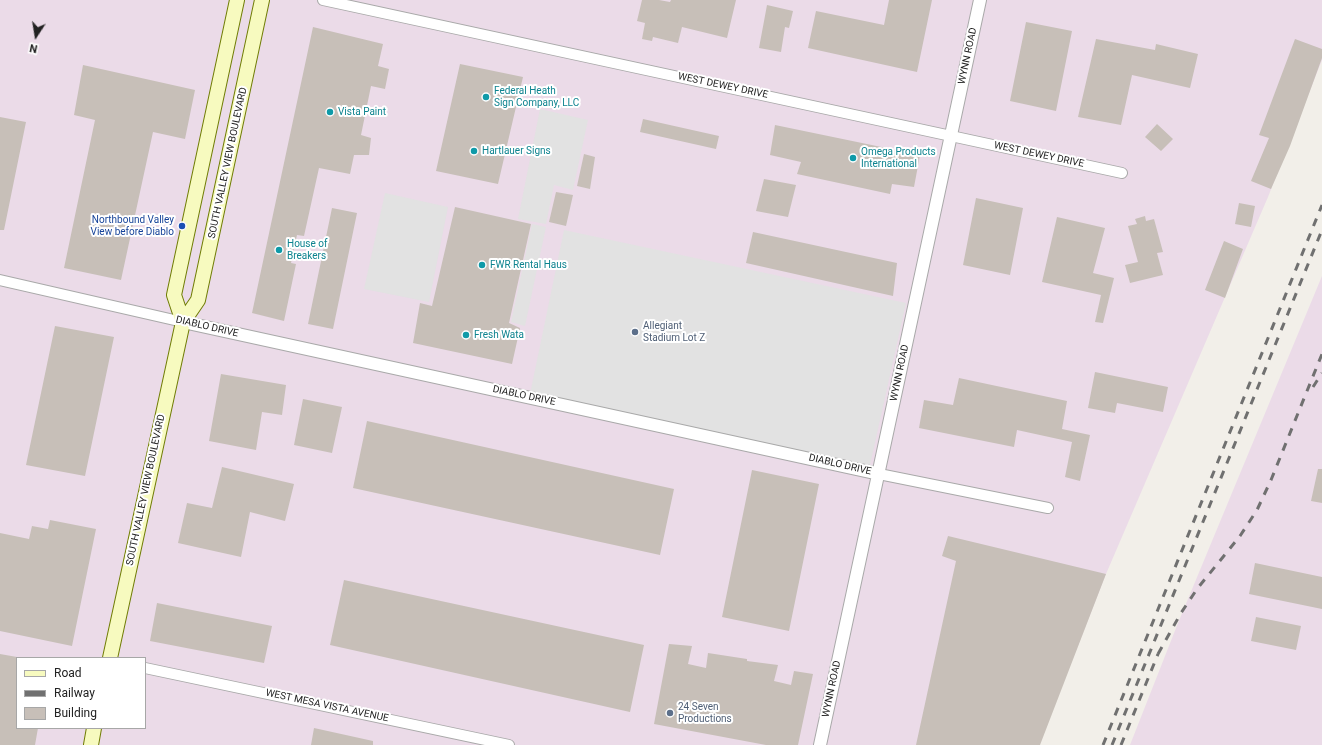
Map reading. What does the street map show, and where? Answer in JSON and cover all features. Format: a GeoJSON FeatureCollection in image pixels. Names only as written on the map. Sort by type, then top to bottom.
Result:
{"type":"FeatureCollection","features":[{"type":"Feature","properties":{"kind":"main road"},"geometry":{"type":"LineString","coordinates":[[183,322],[174,295],[237,0]]}},
{"type":"Feature","properties":{"kind":"main road","name":"SOUTH VALLEY VIEW BOULEVARD"},"geometry":{"type":"LineString","coordinates":[[110,657],[183,322],[198,300],[262,0]]}},
{"type":"Feature","properties":{"kind":"main road"},"geometry":{"type":"LineString","coordinates":[[91,745],[94,729]]}},
{"type":"Feature","properties":{"kind":"street","name":"WEST DEWEY DRIVE"},"geometry":{"type":"LineString","coordinates":[[323,0],[1122,173]]}},
{"type":"Feature","properties":{"kind":"street","name":"WYNN ROAD"},"geometry":{"type":"LineString","coordinates":[[820,745],[980,0]]}},
{"type":"Feature","properties":{"kind":"street","name":"DIABLO DRIVE"},"geometry":{"type":"LineString","coordinates":[[0,280],[183,322],[879,474],[1048,508]]}},
{"type":"Feature","properties":{"kind":"street","name":"WEST MESA VISTA AVENUE"},"geometry":{"type":"LineString","coordinates":[[146,668],[509,745]]}},
{"type":"Feature","properties":{"kind":"shaded area"},"geometry":{"type":"Polygon","coordinates":[[[0,0],[1322,0],[1322,60],[1268,197],[1106,574],[1039,745],[0,745],[0,0]]]}},
{"type":"Feature","properties":{"kind":"shaded area"},"geometry":{"type":"Polygon","coordinates":[[[540,109],[588,120],[573,190],[554,185],[546,224],[518,219],[540,109]]]}},
{"type":"Feature","properties":{"kind":"shaded area"},"geometry":{"type":"Polygon","coordinates":[[[385,193],[448,207],[429,302],[364,289],[385,193]]]}},
{"type":"Feature","properties":{"kind":"shaded area"},"geometry":{"type":"Polygon","coordinates":[[[532,224],[546,227],[525,326],[511,322],[532,224]]]}},
{"type":"Feature","properties":{"kind":"shaded area"},"geometry":{"type":"Polygon","coordinates":[[[564,230],[906,303],[870,465],[530,394],[564,230]]]}},
{"type":"Feature","properties":{"kind":"shaded area"},"geometry":{"type":"Polygon","coordinates":[[[1322,276],[1322,745],[1130,745],[1178,623],[1322,276]]]}},
{"type":"Feature","properties":{"kind":"building"},"geometry":{"type":"Polygon","coordinates":[[[642,0],[659,0],[670,2],[671,0],[736,0],[727,38],[682,27],[678,43],[653,37],[652,41],[642,39],[645,23],[637,21],[642,0]]]}},
{"type":"Feature","properties":{"kind":"building"},"geometry":{"type":"Polygon","coordinates":[[[889,0],[932,0],[917,72],[808,48],[816,11],[884,25],[889,0]]]}},
{"type":"Feature","properties":{"kind":"building"},"geometry":{"type":"Polygon","coordinates":[[[767,5],[793,11],[789,28],[785,27],[781,52],[759,48],[767,5]]]}},
{"type":"Feature","properties":{"kind":"building"},"geometry":{"type":"Polygon","coordinates":[[[1026,22],[1072,31],[1056,111],[1010,101],[1026,22]]]}},
{"type":"Feature","properties":{"kind":"building","name":"Vista Paint"},"geometry":{"type":"Polygon","coordinates":[[[313,27],[383,44],[378,66],[389,69],[385,89],[371,86],[361,135],[371,138],[369,155],[354,155],[350,174],[319,168],[304,236],[297,235],[291,263],[296,264],[284,321],[252,313],[313,27]]]}},
{"type":"Feature","properties":{"kind":"building"},"geometry":{"type":"Polygon","coordinates":[[[1096,39],[1155,50],[1156,44],[1198,54],[1190,88],[1132,75],[1121,125],[1078,117],[1096,39]]]}},
{"type":"Feature","properties":{"kind":"building"},"geometry":{"type":"Polygon","coordinates":[[[1295,39],[1322,49],[1322,58],[1290,146],[1271,189],[1251,181],[1269,138],[1259,135],[1295,39]]]}},
{"type":"Feature","properties":{"kind":"building"},"geometry":{"type":"Polygon","coordinates":[[[460,64],[523,77],[498,184],[436,171],[460,64]]]}},
{"type":"Feature","properties":{"kind":"building"},"geometry":{"type":"Polygon","coordinates":[[[83,65],[195,90],[185,139],[153,132],[121,280],[64,268],[95,120],[74,115],[83,65]]]}},
{"type":"Feature","properties":{"kind":"building"},"geometry":{"type":"Polygon","coordinates":[[[0,117],[26,122],[4,230],[0,230],[0,117]]]}},
{"type":"Feature","properties":{"kind":"building"},"geometry":{"type":"Polygon","coordinates":[[[643,119],[719,136],[716,149],[640,132],[643,119]]]}},
{"type":"Feature","properties":{"kind":"building"},"geometry":{"type":"Polygon","coordinates":[[[1157,124],[1173,139],[1161,151],[1145,137],[1157,124]]]}},
{"type":"Feature","properties":{"kind":"building","name":"Omega Products International"},"geometry":{"type":"Polygon","coordinates":[[[775,125],[920,155],[914,187],[892,184],[890,194],[797,174],[801,162],[770,155],[775,125]]]}},
{"type":"Feature","properties":{"kind":"building"},"geometry":{"type":"Polygon","coordinates":[[[584,154],[595,157],[590,189],[577,186],[584,154]]]}},
{"type":"Feature","properties":{"kind":"building"},"geometry":{"type":"Polygon","coordinates":[[[764,179],[796,185],[788,217],[756,211],[764,179]]]}},
{"type":"Feature","properties":{"kind":"building"},"geometry":{"type":"Polygon","coordinates":[[[556,192],[573,195],[566,226],[549,222],[556,192]]]}},
{"type":"Feature","properties":{"kind":"building"},"geometry":{"type":"Polygon","coordinates":[[[976,198],[1023,208],[1010,275],[963,265],[976,198]]]}},
{"type":"Feature","properties":{"kind":"building"},"geometry":{"type":"Polygon","coordinates":[[[1239,203],[1255,206],[1251,227],[1235,224],[1239,203]]]}},
{"type":"Feature","properties":{"kind":"building","name":"FWR Rental Haus"},"geometry":{"type":"Polygon","coordinates":[[[455,207],[531,224],[509,323],[520,328],[512,364],[413,343],[420,303],[432,306],[455,207]]]}},
{"type":"Feature","properties":{"kind":"building"},"geometry":{"type":"Polygon","coordinates":[[[332,208],[357,213],[333,329],[308,324],[332,208]]]}},
{"type":"Feature","properties":{"kind":"building"},"geometry":{"type":"Polygon","coordinates":[[[1145,216],[1146,221],[1154,219],[1163,252],[1157,253],[1163,275],[1130,283],[1125,265],[1138,262],[1128,226],[1137,224],[1135,219],[1145,216]]]}},
{"type":"Feature","properties":{"kind":"building"},"geometry":{"type":"Polygon","coordinates":[[[1057,217],[1105,228],[1093,273],[1114,278],[1103,323],[1095,322],[1101,295],[1042,282],[1057,217]]]}},
{"type":"Feature","properties":{"kind":"building"},"geometry":{"type":"Polygon","coordinates":[[[753,232],[897,263],[893,296],[746,263],[753,232]]]}},
{"type":"Feature","properties":{"kind":"building"},"geometry":{"type":"Polygon","coordinates":[[[1224,241],[1243,249],[1225,298],[1205,290],[1224,241]]]}},
{"type":"Feature","properties":{"kind":"building"},"geometry":{"type":"Polygon","coordinates":[[[55,326],[114,337],[85,476],[26,465],[55,326]]]}},
{"type":"Feature","properties":{"kind":"building"},"geometry":{"type":"Polygon","coordinates":[[[1095,372],[1168,387],[1163,412],[1117,403],[1115,413],[1088,408],[1095,372]]]}},
{"type":"Feature","properties":{"kind":"building"},"geometry":{"type":"Polygon","coordinates":[[[221,374],[286,385],[282,415],[262,412],[256,450],[209,441],[221,374]]]}},
{"type":"Feature","properties":{"kind":"building"},"geometry":{"type":"Polygon","coordinates":[[[959,378],[1067,401],[1062,429],[1090,435],[1080,481],[1065,477],[1072,442],[1017,430],[1014,447],[919,428],[924,400],[953,405],[959,378]]]}},
{"type":"Feature","properties":{"kind":"building"},"geometry":{"type":"Polygon","coordinates":[[[303,399],[342,407],[332,453],[294,445],[303,399]]]}},
{"type":"Feature","properties":{"kind":"building"},"geometry":{"type":"Polygon","coordinates":[[[367,421],[674,489],[660,555],[353,488],[367,421]]]}},
{"type":"Feature","properties":{"kind":"building"},"geometry":{"type":"Polygon","coordinates":[[[222,467],[294,484],[285,521],[250,512],[241,557],[178,543],[187,503],[212,508],[222,467]]]}},
{"type":"Feature","properties":{"kind":"building"},"geometry":{"type":"Polygon","coordinates":[[[1318,469],[1322,469],[1322,503],[1311,501],[1318,469]]]}},
{"type":"Feature","properties":{"kind":"building"},"geometry":{"type":"Polygon","coordinates":[[[752,470],[819,484],[789,631],[722,617],[752,470]]]}},
{"type":"Feature","properties":{"kind":"building"},"geometry":{"type":"Polygon","coordinates":[[[50,520],[96,529],[72,646],[0,631],[0,533],[29,539],[32,526],[48,529],[50,520]]]}},
{"type":"Feature","properties":{"kind":"building"},"geometry":{"type":"Polygon","coordinates":[[[948,536],[1106,574],[1040,745],[916,745],[956,561],[942,556],[948,536]]]}},
{"type":"Feature","properties":{"kind":"building"},"geometry":{"type":"Polygon","coordinates":[[[1255,563],[1322,577],[1322,609],[1249,594],[1255,563]]]}},
{"type":"Feature","properties":{"kind":"building"},"geometry":{"type":"Polygon","coordinates":[[[344,580],[644,645],[630,712],[330,645],[344,580]]]}},
{"type":"Feature","properties":{"kind":"building"},"geometry":{"type":"Polygon","coordinates":[[[157,603],[272,626],[264,663],[150,641],[157,603]]]}},
{"type":"Feature","properties":{"kind":"building"},"geometry":{"type":"Polygon","coordinates":[[[1256,617],[1301,626],[1296,650],[1251,641],[1256,617]]]}},
{"type":"Feature","properties":{"kind":"building"},"geometry":{"type":"Polygon","coordinates":[[[669,644],[692,646],[688,664],[706,668],[708,653],[747,659],[747,661],[778,665],[774,681],[791,685],[794,671],[813,674],[798,745],[766,745],[654,724],[669,644]]]}},
{"type":"Feature","properties":{"kind":"building"},"geometry":{"type":"Polygon","coordinates":[[[0,654],[17,657],[16,729],[38,729],[35,745],[0,745],[0,654]]]}},
{"type":"Feature","properties":{"kind":"building"},"geometry":{"type":"Polygon","coordinates":[[[314,728],[373,741],[373,745],[311,745],[314,728]]]}},
{"type":"Feature","properties":{"kind":"railway"},"geometry":{"type":"LineString","coordinates":[[1103,745],[1322,205]]}},
{"type":"Feature","properties":{"kind":"railway"},"geometry":{"type":"LineString","coordinates":[[1112,745],[1322,230]]}},
{"type":"Feature","properties":{"kind":"railway"},"geometry":{"type":"LineString","coordinates":[[1158,654],[1181,613],[1197,589],[1240,536],[1257,510],[1271,480],[1322,354]]}},
{"type":"Feature","properties":{"kind":"railway"},"geometry":{"type":"LineString","coordinates":[[1313,387],[1322,373]]}},
{"type":"Feature","properties":{"kind":"railway"},"geometry":{"type":"LineString","coordinates":[[1121,745],[1158,654]]}},
{"type":"Feature","properties":{"kind":"place","name":"Federal Heath Sign Company, LLC"},"geometry":{"type":"Point","coordinates":[486,97]}},
{"type":"Feature","properties":{"kind":"place","name":"Vista Paint"},"geometry":{"type":"Point","coordinates":[330,112]}},
{"type":"Feature","properties":{"kind":"place","name":"Hartlauer Signs"},"geometry":{"type":"Point","coordinates":[474,151]}},
{"type":"Feature","properties":{"kind":"place","name":"Omega Products International"},"geometry":{"type":"Point","coordinates":[853,158]}},
{"type":"Feature","properties":{"kind":"place","name":"Northbound Valley View before Diablo"},"geometry":{"type":"Point","coordinates":[182,226]}},
{"type":"Feature","properties":{"kind":"place","name":"House of Breakers"},"geometry":{"type":"Point","coordinates":[279,250]}},
{"type":"Feature","properties":{"kind":"place","name":"FWR Rental Haus"},"geometry":{"type":"Point","coordinates":[482,265]}},
{"type":"Feature","properties":{"kind":"place","name":"Allegiant Stadium Lot Z"},"geometry":{"type":"Point","coordinates":[635,332]}},
{"type":"Feature","properties":{"kind":"place","name":"Fresh Wata"},"geometry":{"type":"Point","coordinates":[466,335]}},
{"type":"Feature","properties":{"kind":"place","name":"24 Seven Productions"},"geometry":{"type":"Point","coordinates":[670,713]}}]}
